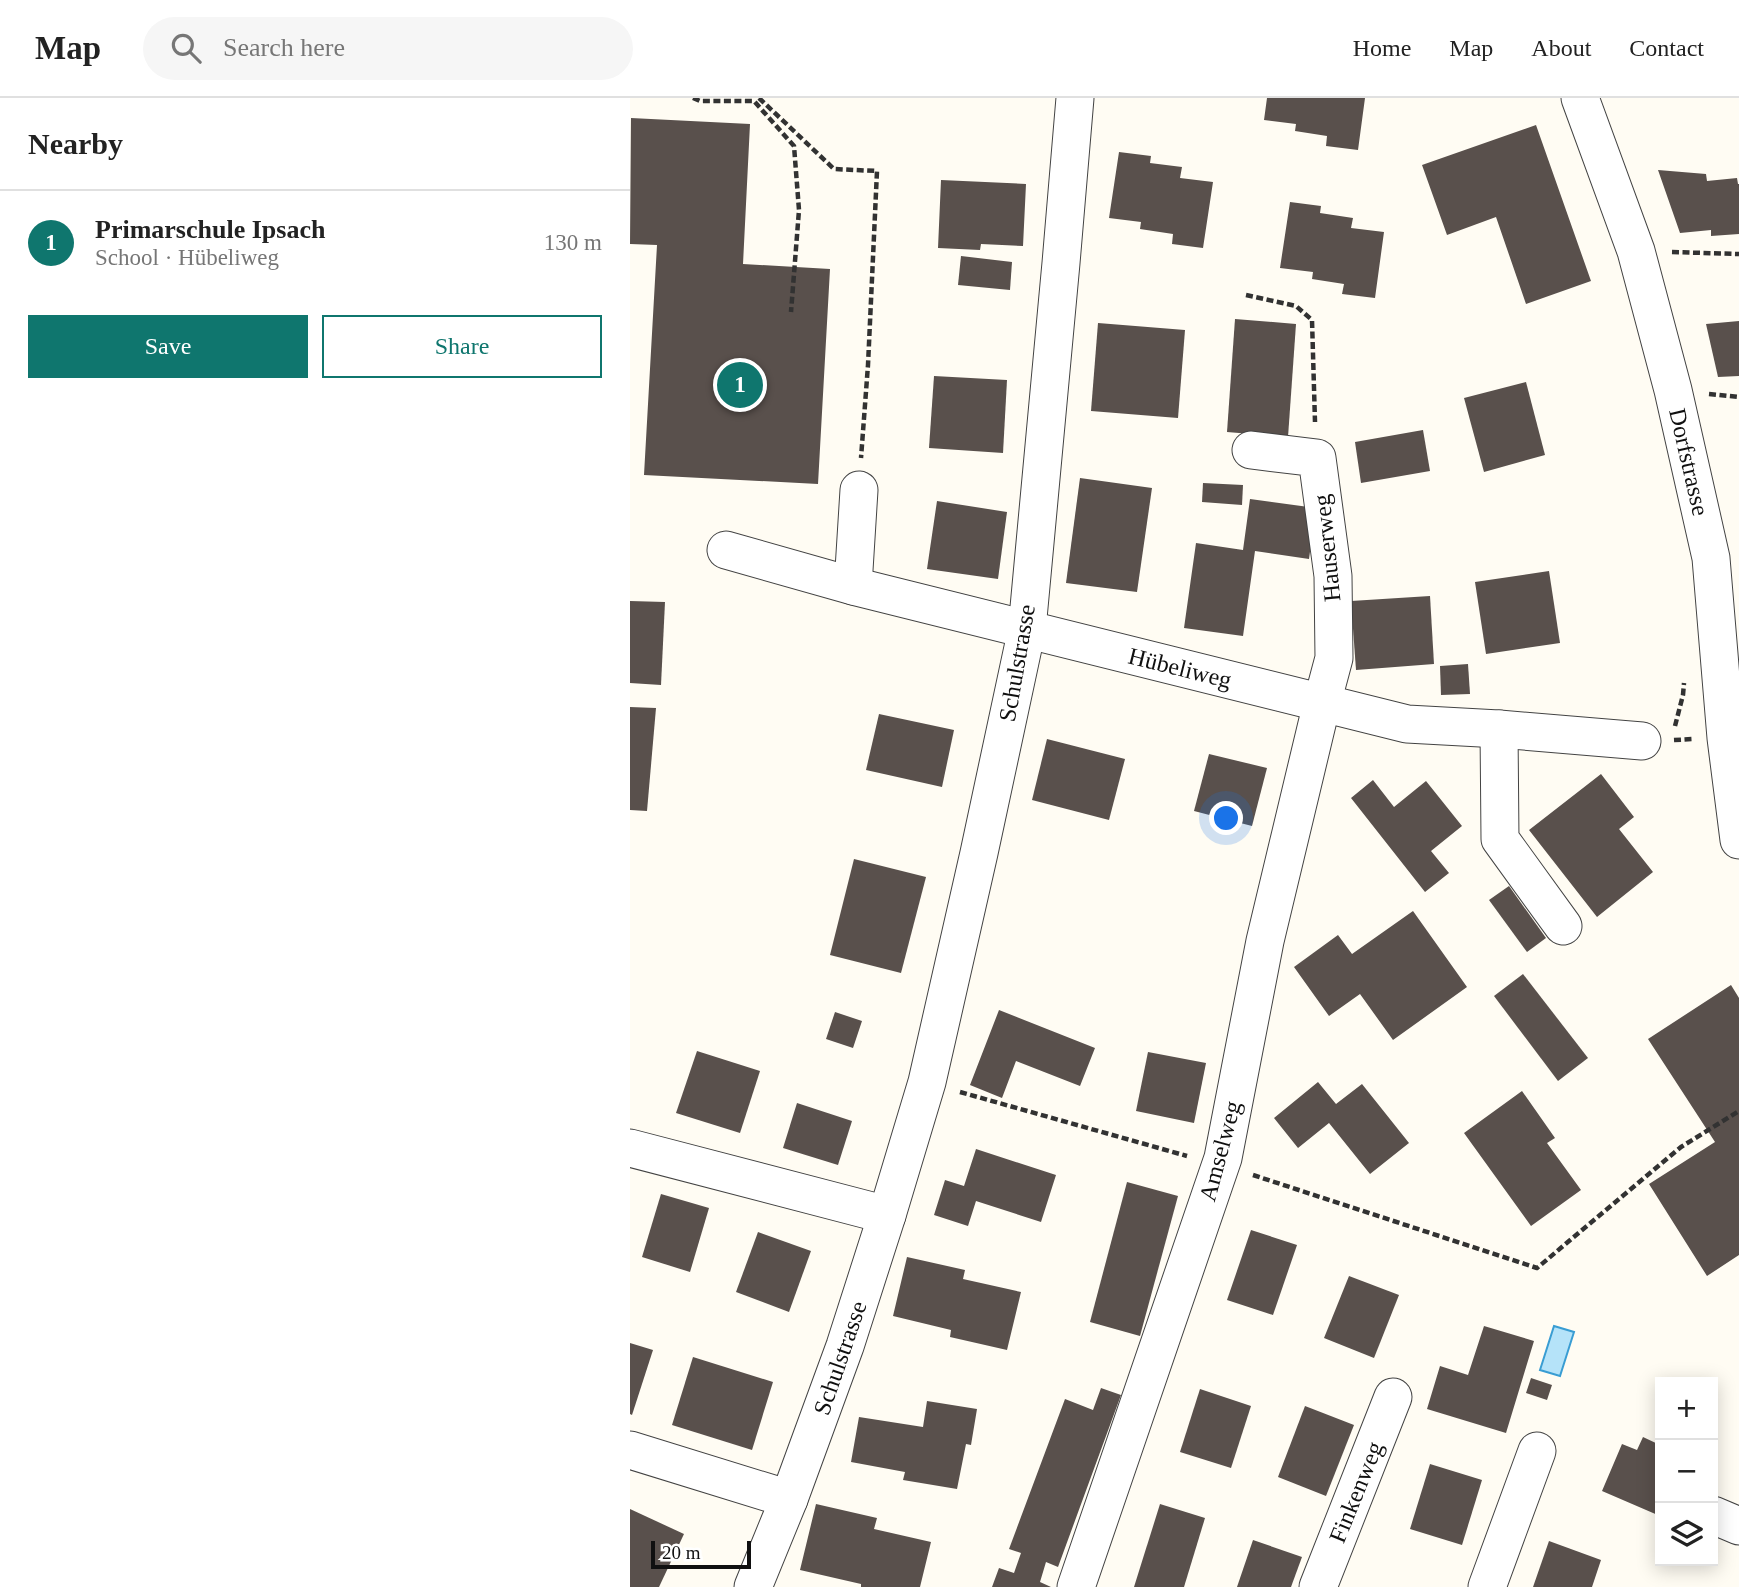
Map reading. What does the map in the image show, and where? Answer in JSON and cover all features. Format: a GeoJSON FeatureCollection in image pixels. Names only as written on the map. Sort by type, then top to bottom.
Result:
{"type":"FeatureCollection","features":[{"type":"Feature","properties":{"kind":"street","name":"Schulstrasse"},"geometry":{"type":"LineString","coordinates":[[753,1587],[789,1499],[845,1346],[887,1215],[927,1082],[979,853],[1027,629],[1074,98]]}},
{"type":"Feature","properties":{"kind":"street","name":"Dorfstrasse"},"geometry":{"type":"LineString","coordinates":[[1580,98],[1636,251],[1673,390],[1711,558],[1726,738],[1739,840]]}},
{"type":"Feature","properties":{"kind":"street","name":"Hauserweg"},"geometry":{"type":"LineString","coordinates":[[1251,450],[1317,458],[1333,576],[1334,658],[1322,703]]}},
{"type":"Feature","properties":{"kind":"street"},"geometry":{"type":"LineString","coordinates":[[853,586],[859,490]]}},
{"type":"Feature","properties":{"kind":"street","name":"Hübeliweg"},"geometry":{"type":"LineString","coordinates":[[726,550],[853,586],[1407,724],[1642,741]]}},
{"type":"Feature","properties":{"kind":"street","name":"Amselweg"},"geometry":{"type":"LineString","coordinates":[[1076,1587],[1223,1158],[1265,941],[1322,703]]}},
{"type":"Feature","properties":{"kind":"street"},"geometry":{"type":"LineString","coordinates":[[1499,729],[1500,839],[1563,926]]}},
{"type":"Feature","properties":{"kind":"street"},"geometry":{"type":"LineString","coordinates":[[630,1148],[887,1215]]}},
{"type":"Feature","properties":{"kind":"street","name":"Finkenweg"},"geometry":{"type":"LineString","coordinates":[[1318,1587],[1393,1397]]}},
{"type":"Feature","properties":{"kind":"street"},"geometry":{"type":"LineString","coordinates":[[630,1450],[789,1499]]}},
{"type":"Feature","properties":{"kind":"street"},"geometry":{"type":"LineString","coordinates":[[1487,1587],[1537,1451]]}},
{"type":"Feature","properties":{"kind":"street"},"geometry":{"type":"LineString","coordinates":[[1718,1517],[1739,1526]]}},
{"type":"Feature","properties":{"kind":"path"},"geometry":{"type":"LineString","coordinates":[[693,98],[700,101],[754,101],[794,146],[799,210],[791,312]]}},
{"type":"Feature","properties":{"kind":"path"},"geometry":{"type":"LineString","coordinates":[[759,98],[834,169],[877,172],[859,490]]}},
{"type":"Feature","properties":{"kind":"path"},"geometry":{"type":"LineString","coordinates":[[1636,251],[1739,254]]}},
{"type":"Feature","properties":{"kind":"path"},"geometry":{"type":"LineString","coordinates":[[1246,295],[1296,306],[1312,320],[1317,458]]}},
{"type":"Feature","properties":{"kind":"path"},"geometry":{"type":"LineString","coordinates":[[1642,741],[1726,738]]}},
{"type":"Feature","properties":{"kind":"path"},"geometry":{"type":"LineString","coordinates":[[1537,1268],[1681,1147],[1739,1111]]}},
{"type":"Feature","properties":{"kind":"water"},"geometry":{"type":"Polygon","coordinates":[[[1554,1326],[1574,1332],[1560,1376],[1540,1370],[1554,1326]]]}},
{"type":"Feature","properties":{"kind":"building"},"geometry":{"type":"Polygon","coordinates":[[[1267,98],[1365,98],[1358,150],[1326,146],[1327,136],[1295,131],[1296,124],[1264,120],[1267,98]]]}},
{"type":"Feature","properties":{"kind":"building"},"geometry":{"type":"Polygon","coordinates":[[[631,118],[750,124],[743,264],[830,269],[818,484],[644,475],[657,245],[630,244],[631,118]]]}},
{"type":"Feature","properties":{"kind":"building"},"geometry":{"type":"Polygon","coordinates":[[[1536,125],[1591,281],[1526,304],[1496,217],[1447,235],[1422,165],[1536,125]]]}},
{"type":"Feature","properties":{"kind":"building"},"geometry":{"type":"Polygon","coordinates":[[[1119,152],[1151,156],[1150,163],[1182,167],[1180,178],[1213,182],[1203,248],[1172,244],[1173,234],[1140,229],[1141,222],[1109,218],[1119,152]]]}},
{"type":"Feature","properties":{"kind":"building"},"geometry":{"type":"Polygon","coordinates":[[[1658,170],[1706,174],[1707,181],[1737,178],[1739,234],[1711,236],[1711,230],[1680,233],[1658,170]]]}},
{"type":"Feature","properties":{"kind":"building"},"geometry":{"type":"Polygon","coordinates":[[[941,180],[1026,184],[1023,246],[981,244],[980,250],[938,248],[941,180]]]}},
{"type":"Feature","properties":{"kind":"building"},"geometry":{"type":"Polygon","coordinates":[[[1290,202],[1321,206],[1320,213],[1353,218],[1351,228],[1384,232],[1375,298],[1342,294],[1344,284],[1312,279],[1313,272],[1280,268],[1290,202]]]}},
{"type":"Feature","properties":{"kind":"building"},"geometry":{"type":"Polygon","coordinates":[[[961,256],[1012,262],[1010,290],[958,285],[961,256]]]}},
{"type":"Feature","properties":{"kind":"building"},"geometry":{"type":"Polygon","coordinates":[[[1235,319],[1296,324],[1288,437],[1227,432],[1235,319]]]}},
{"type":"Feature","properties":{"kind":"building"},"geometry":{"type":"Polygon","coordinates":[[[1739,321],[1739,376],[1718,377],[1706,324],[1739,321]]]}},
{"type":"Feature","properties":{"kind":"building"},"geometry":{"type":"Polygon","coordinates":[[[1098,323],[1185,330],[1178,418],[1091,411],[1098,323]]]}},
{"type":"Feature","properties":{"kind":"building"},"geometry":{"type":"Polygon","coordinates":[[[934,376],[1007,380],[1003,453],[929,448],[934,376]]]}},
{"type":"Feature","properties":{"kind":"building"},"geometry":{"type":"Polygon","coordinates":[[[1526,382],[1545,455],[1484,472],[1464,398],[1526,382]]]}},
{"type":"Feature","properties":{"kind":"building"},"geometry":{"type":"Polygon","coordinates":[[[1423,430],[1430,471],[1361,483],[1355,442],[1423,430]]]}},
{"type":"Feature","properties":{"kind":"building"},"geometry":{"type":"Polygon","coordinates":[[[1080,478],[1152,488],[1137,592],[1066,583],[1080,478]]]}},
{"type":"Feature","properties":{"kind":"building"},"geometry":{"type":"Polygon","coordinates":[[[1203,483],[1243,485],[1242,505],[1202,502],[1203,483]]]}},
{"type":"Feature","properties":{"kind":"building"},"geometry":{"type":"Polygon","coordinates":[[[1250,499],[1316,508],[1309,559],[1255,551],[1243,636],[1184,628],[1196,543],[1243,550],[1250,499]]]}},
{"type":"Feature","properties":{"kind":"building"},"geometry":{"type":"Polygon","coordinates":[[[937,501],[1007,512],[998,579],[927,569],[937,501]]]}},
{"type":"Feature","properties":{"kind":"building"},"geometry":{"type":"Polygon","coordinates":[[[1549,571],[1560,643],[1486,654],[1475,582],[1549,571]]]}},
{"type":"Feature","properties":{"kind":"building"},"geometry":{"type":"Polygon","coordinates":[[[1430,596],[1434,664],[1356,670],[1351,601],[1430,596]]]}},
{"type":"Feature","properties":{"kind":"building"},"geometry":{"type":"Polygon","coordinates":[[[630,601],[665,602],[661,685],[630,683],[630,601]]]}},
{"type":"Feature","properties":{"kind":"building"},"geometry":{"type":"Polygon","coordinates":[[[1468,664],[1470,694],[1441,695],[1440,666],[1468,664]]]}},
{"type":"Feature","properties":{"kind":"building"},"geometry":{"type":"Polygon","coordinates":[[[630,707],[656,708],[647,811],[630,810],[630,707]]]}},
{"type":"Feature","properties":{"kind":"building"},"geometry":{"type":"Polygon","coordinates":[[[879,714],[954,730],[942,787],[866,770],[879,714]]]}},
{"type":"Feature","properties":{"kind":"building"},"geometry":{"type":"Polygon","coordinates":[[[1047,739],[1125,759],[1109,820],[1032,800],[1047,739]]]}},
{"type":"Feature","properties":{"kind":"building"},"geometry":{"type":"Polygon","coordinates":[[[1209,754],[1267,768],[1252,826],[1194,811],[1209,754]]]}},
{"type":"Feature","properties":{"kind":"building"},"geometry":{"type":"Polygon","coordinates":[[[1601,774],[1634,817],[1619,829],[1653,872],[1597,917],[1529,830],[1601,774]]]}},
{"type":"Feature","properties":{"kind":"building"},"geometry":{"type":"Polygon","coordinates":[[[1373,780],[1394,807],[1426,781],[1462,826],[1431,851],[1449,873],[1425,892],[1351,798],[1373,780]]]}},
{"type":"Feature","properties":{"kind":"building"},"geometry":{"type":"Polygon","coordinates":[[[854,859],[926,877],[901,973],[830,955],[854,859]]]}},
{"type":"Feature","properties":{"kind":"building"},"geometry":{"type":"Polygon","coordinates":[[[1509,886],[1546,938],[1527,952],[1489,900],[1509,886]]]}},
{"type":"Feature","properties":{"kind":"building"},"geometry":{"type":"Polygon","coordinates":[[[1413,911],[1467,987],[1393,1040],[1360,994],[1329,1016],[1294,967],[1338,935],[1352,954],[1413,911]]]}},
{"type":"Feature","properties":{"kind":"building"},"geometry":{"type":"Polygon","coordinates":[[[1523,974],[1588,1058],[1558,1081],[1494,996],[1523,974]]]}},
{"type":"Feature","properties":{"kind":"building"},"geometry":{"type":"Polygon","coordinates":[[[1731,985],[1739,998],[1739,1255],[1707,1276],[1649,1184],[1715,1142],[1648,1039],[1731,985]]]}},
{"type":"Feature","properties":{"kind":"building"},"geometry":{"type":"Polygon","coordinates":[[[999,1010],[1095,1048],[1080,1086],[1016,1061],[1002,1098],[970,1085],[999,1010]]]}},
{"type":"Feature","properties":{"kind":"building"},"geometry":{"type":"Polygon","coordinates":[[[835,1012],[862,1021],[853,1048],[826,1039],[835,1012]]]}},
{"type":"Feature","properties":{"kind":"building"},"geometry":{"type":"Polygon","coordinates":[[[697,1051],[760,1071],[740,1133],[676,1113],[697,1051]]]}},
{"type":"Feature","properties":{"kind":"building"},"geometry":{"type":"Polygon","coordinates":[[[1148,1052],[1206,1063],[1194,1123],[1136,1111],[1148,1052]]]}},
{"type":"Feature","properties":{"kind":"building"},"geometry":{"type":"Polygon","coordinates":[[[1318,1082],[1336,1104],[1362,1084],[1409,1143],[1370,1174],[1329,1123],[1298,1148],[1274,1118],[1318,1082]]]}},
{"type":"Feature","properties":{"kind":"building"},"geometry":{"type":"Polygon","coordinates":[[[1522,1091],[1555,1138],[1547,1143],[1581,1190],[1531,1226],[1464,1133],[1522,1091]]]}},
{"type":"Feature","properties":{"kind":"building"},"geometry":{"type":"Polygon","coordinates":[[[797,1103],[852,1121],[838,1165],[783,1148],[797,1103]]]}},
{"type":"Feature","properties":{"kind":"building"},"geometry":{"type":"Polygon","coordinates":[[[976,1149],[1056,1175],[1041,1222],[976,1201],[968,1226],[934,1215],[945,1180],[964,1186],[976,1149]]]}},
{"type":"Feature","properties":{"kind":"building"},"geometry":{"type":"Polygon","coordinates":[[[1127,1182],[1178,1196],[1140,1336],[1090,1322],[1127,1182]]]}},
{"type":"Feature","properties":{"kind":"building"},"geometry":{"type":"Polygon","coordinates":[[[661,1194],[709,1208],[690,1272],[642,1257],[661,1194]]]}},
{"type":"Feature","properties":{"kind":"building"},"geometry":{"type":"Polygon","coordinates":[[[1251,1230],[1297,1245],[1273,1315],[1227,1300],[1251,1230]]]}},
{"type":"Feature","properties":{"kind":"building"},"geometry":{"type":"Polygon","coordinates":[[[758,1232],[811,1251],[789,1312],[736,1292],[758,1232]]]}},
{"type":"Feature","properties":{"kind":"building"},"geometry":{"type":"Polygon","coordinates":[[[907,1257],[965,1270],[963,1279],[1021,1292],[1007,1350],[950,1337],[951,1330],[893,1316],[907,1257]]]}},
{"type":"Feature","properties":{"kind":"building"},"geometry":{"type":"Polygon","coordinates":[[[1349,1276],[1399,1295],[1374,1358],[1324,1338],[1349,1276]]]}},
{"type":"Feature","properties":{"kind":"building"},"geometry":{"type":"Polygon","coordinates":[[[1484,1326],[1534,1341],[1506,1433],[1427,1409],[1440,1366],[1468,1375],[1484,1326]]]}},
{"type":"Feature","properties":{"kind":"building"},"geometry":{"type":"Polygon","coordinates":[[[630,1343],[653,1350],[632,1415],[630,1414],[630,1343]]]}},
{"type":"Feature","properties":{"kind":"building"},"geometry":{"type":"Polygon","coordinates":[[[693,1357],[773,1382],[752,1450],[672,1425],[693,1357]]]}},
{"type":"Feature","properties":{"kind":"building"},"geometry":{"type":"Polygon","coordinates":[[[1531,1378],[1552,1385],[1547,1400],[1526,1393],[1531,1378]]]}},
{"type":"Feature","properties":{"kind":"building"},"geometry":{"type":"Polygon","coordinates":[[[1101,1388],[1121,1395],[1058,1567],[1046,1562],[1040,1582],[1051,1587],[992,1587],[999,1568],[1014,1573],[1021,1553],[1009,1549],[1065,1399],[1093,1410],[1101,1388]]]}},
{"type":"Feature","properties":{"kind":"building"},"geometry":{"type":"Polygon","coordinates":[[[1200,1389],[1251,1406],[1231,1468],[1180,1452],[1200,1389]]]}},
{"type":"Feature","properties":{"kind":"building"},"geometry":{"type":"Polygon","coordinates":[[[927,1401],[977,1409],[971,1445],[966,1444],[957,1489],[903,1480],[905,1472],[851,1462],[859,1417],[923,1427],[927,1401]]]}},
{"type":"Feature","properties":{"kind":"building"},"geometry":{"type":"Polygon","coordinates":[[[1305,1406],[1354,1425],[1326,1496],[1278,1477],[1305,1406]]]}},
{"type":"Feature","properties":{"kind":"building"},"geometry":{"type":"Polygon","coordinates":[[[1643,1437],[1655,1443],[1655,1514],[1602,1491],[1622,1444],[1637,1450],[1643,1437]]]}},
{"type":"Feature","properties":{"kind":"building"},"geometry":{"type":"Polygon","coordinates":[[[1430,1464],[1482,1480],[1462,1545],[1410,1529],[1430,1464]]]}},
{"type":"Feature","properties":{"kind":"building"},"geometry":{"type":"Polygon","coordinates":[[[816,1504],[877,1518],[874,1529],[931,1542],[920,1587],[861,1587],[861,1584],[800,1570],[816,1504]]]}},
{"type":"Feature","properties":{"kind":"building"},"geometry":{"type":"Polygon","coordinates":[[[1160,1504],[1205,1518],[1184,1587],[1134,1587],[1160,1504]]]}},
{"type":"Feature","properties":{"kind":"building"},"geometry":{"type":"Polygon","coordinates":[[[630,1509],[684,1534],[659,1587],[630,1587],[630,1509]]]}},
{"type":"Feature","properties":{"kind":"building"},"geometry":{"type":"Polygon","coordinates":[[[1253,1540],[1302,1557],[1291,1587],[1237,1587],[1253,1540]]]}},
{"type":"Feature","properties":{"kind":"building"},"geometry":{"type":"Polygon","coordinates":[[[1549,1541],[1601,1560],[1592,1587],[1533,1587],[1549,1541]]]}},
{"type":"Feature","properties":{"kind":"place","name":"Primarschule Ipsach"},"geometry":{"type":"Point","coordinates":[740,385]}}]}
